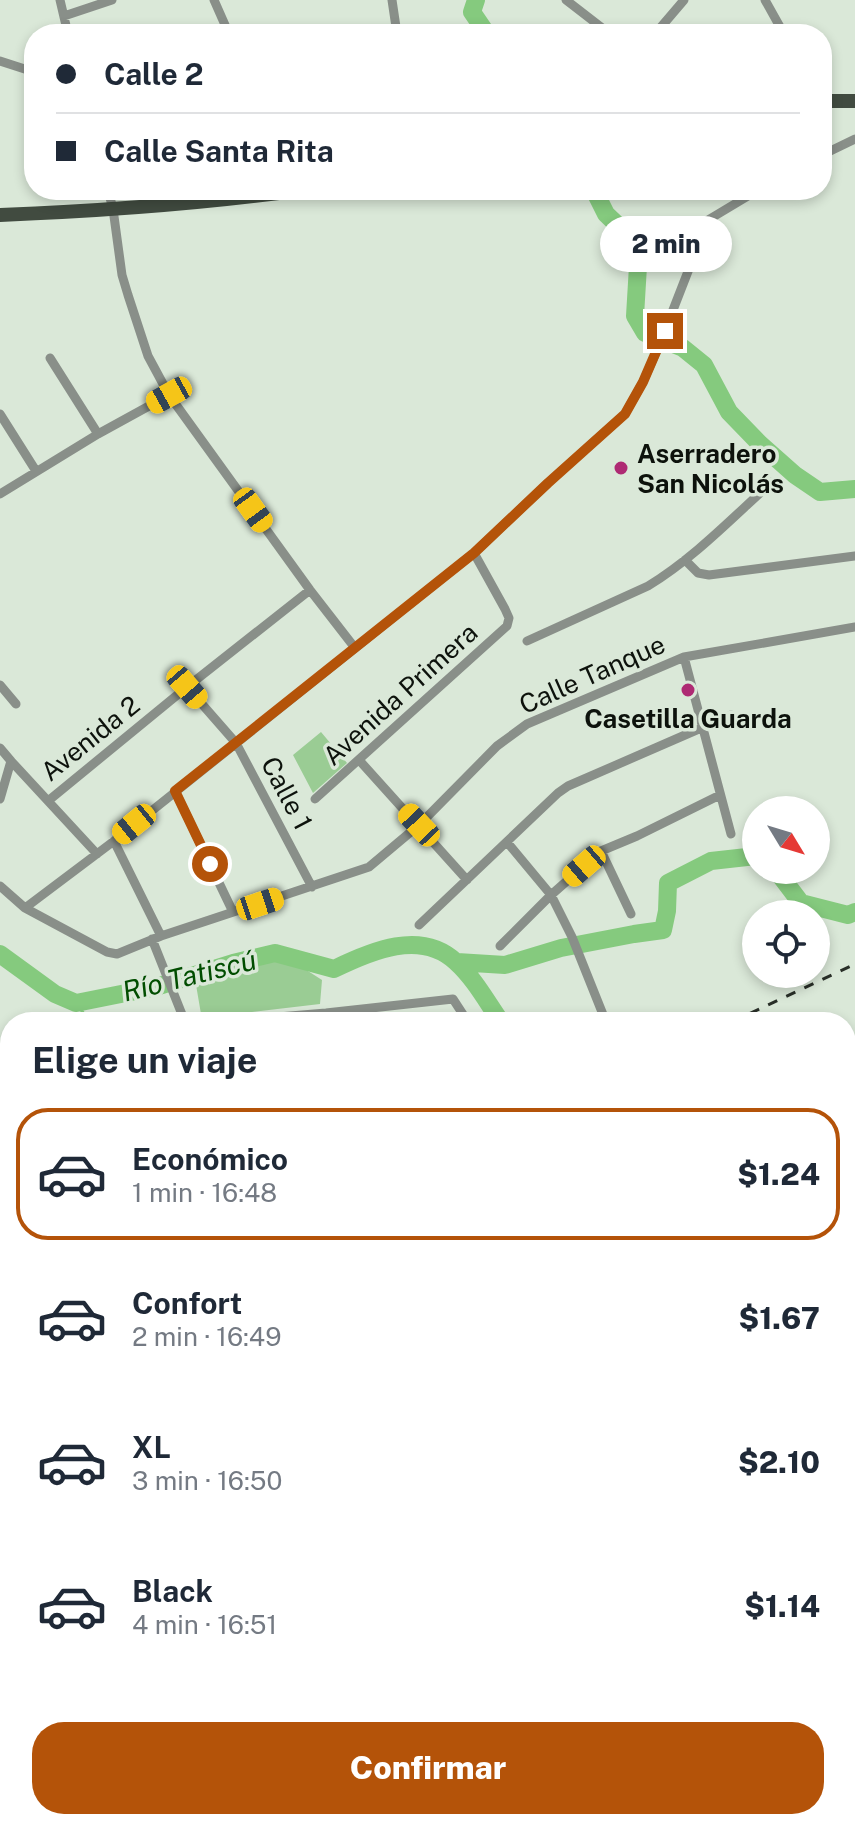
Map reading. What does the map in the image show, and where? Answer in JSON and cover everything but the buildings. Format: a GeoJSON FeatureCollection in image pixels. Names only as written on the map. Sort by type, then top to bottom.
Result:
{"type":"FeatureCollection","features":[{"type":"Feature","properties":{"kind":"main road"},"geometry":{"type":"LineString","coordinates":[[832,101],[855,101]]}},
{"type":"Feature","properties":{"kind":"main road"},"geometry":{"type":"LineString","coordinates":[[0,215],[220,200]]}},
{"type":"Feature","properties":{"kind":"street"},"geometry":{"type":"LineString","coordinates":[[60,0],[66,24]]}},
{"type":"Feature","properties":{"kind":"street"},"geometry":{"type":"LineString","coordinates":[[64,16],[112,0]]}},
{"type":"Feature","properties":{"kind":"street"},"geometry":{"type":"LineString","coordinates":[[214,0],[225,24]]}},
{"type":"Feature","properties":{"kind":"street"},"geometry":{"type":"LineString","coordinates":[[392,0],[397,24]]}},
{"type":"Feature","properties":{"kind":"street"},"geometry":{"type":"LineString","coordinates":[[566,0],[597,24]]}},
{"type":"Feature","properties":{"kind":"street"},"geometry":{"type":"LineString","coordinates":[[664,24],[684,0]]}},
{"type":"Feature","properties":{"kind":"street"},"geometry":{"type":"LineString","coordinates":[[765,0],[778,24]]}},
{"type":"Feature","properties":{"kind":"street"},"geometry":{"type":"LineString","coordinates":[[0,61],[24,69]]}},
{"type":"Feature","properties":{"kind":"street"},"geometry":{"type":"LineString","coordinates":[[832,150],[855,139]]}},
{"type":"Feature","properties":{"kind":"street"},"geometry":{"type":"LineString","coordinates":[[111,200],[122,275],[148,356],[169,395],[355,648]]}},
{"type":"Feature","properties":{"kind":"street"},"geometry":{"type":"LineString","coordinates":[[25,908],[114,841],[474,553],[625,414],[659,346],[708,220],[741,200]]}},
{"type":"Feature","properties":{"kind":"street"},"geometry":{"type":"LineString","coordinates":[[50,358],[98,434]]}},
{"type":"Feature","properties":{"kind":"street"},"geometry":{"type":"LineString","coordinates":[[0,494],[169,395]]}},
{"type":"Feature","properties":{"kind":"street"},"geometry":{"type":"LineString","coordinates":[[0,414],[36,471]]}},
{"type":"Feature","properties":{"kind":"street"},"geometry":{"type":"LineString","coordinates":[[527,641],[648,586],[685,560],[772,482]]}},
{"type":"Feature","properties":{"kind":"street","name":"Avenida Primera"},"geometry":{"type":"LineString","coordinates":[[315,799],[507,626],[509,618],[474,553]]}},
{"type":"Feature","properties":{"kind":"street"},"geometry":{"type":"LineString","coordinates":[[685,560],[698,573],[709,575],[855,556]]}},
{"type":"Feature","properties":{"kind":"street","name":"Avenida 2"},"geometry":{"type":"LineString","coordinates":[[48,801],[310,590]]}},
{"type":"Feature","properties":{"kind":"street","name":"Calle Tanque"},"geometry":{"type":"LineString","coordinates":[[0,886],[25,908],[107,952],[117,954],[157,937],[369,867],[419,825],[497,746],[527,724],[684,657],[855,627]]}},
{"type":"Feature","properties":{"kind":"street"},"geometry":{"type":"LineString","coordinates":[[684,657],[731,834]]}},
{"type":"Feature","properties":{"kind":"street"},"geometry":{"type":"LineString","coordinates":[[0,685],[16,704]]}},
{"type":"Feature","properties":{"kind":"street","name":"Calle 1"},"geometry":{"type":"LineString","coordinates":[[187,687],[236,743],[312,887]]}},
{"type":"Feature","properties":{"kind":"street"},"geometry":{"type":"LineString","coordinates":[[419,925],[568,786],[731,715]]}},
{"type":"Feature","properties":{"kind":"street"},"geometry":{"type":"LineString","coordinates":[[0,748],[97,854]]}},
{"type":"Feature","properties":{"kind":"street"},"geometry":{"type":"LineString","coordinates":[[359,760],[467,880]]}},
{"type":"Feature","properties":{"kind":"street"},"geometry":{"type":"LineString","coordinates":[[0,799],[11,761]]}},
{"type":"Feature","properties":{"kind":"street"},"geometry":{"type":"LineString","coordinates":[[175,791],[233,912]]}},
{"type":"Feature","properties":{"kind":"street"},"geometry":{"type":"LineString","coordinates":[[500,946],[601,851],[720,795]]}},
{"type":"Feature","properties":{"kind":"street"},"geometry":{"type":"LineString","coordinates":[[114,841],[157,937],[165,970],[181,1012]]}},
{"type":"Feature","properties":{"kind":"street"},"geometry":{"type":"LineString","coordinates":[[507,842],[551,895],[572,937],[602,1012]]}},
{"type":"Feature","properties":{"kind":"street"},"geometry":{"type":"LineString","coordinates":[[601,851],[631,914]]}},
{"type":"Feature","properties":{"kind":"street"},"geometry":{"type":"LineString","coordinates":[[367,1012],[453,999],[461,1012]]}},
{"type":"Feature","properties":{"kind":"green space"},"geometry":{"type":"Polygon","coordinates":[[[321,732],[347,763],[313,793],[293,755],[321,732]]]}},
{"type":"Feature","properties":{"kind":"green space"},"geometry":{"type":"Polygon","coordinates":[[[272,948],[322,980],[320,1004],[252,1012],[201,1012],[194,973],[272,948]]]}},
{"type":"Feature","properties":{"kind":"waterway"},"geometry":{"type":"LineString","coordinates":[[476,0],[472,12],[480,24]]}},
{"type":"Feature","properties":{"kind":"waterway"},"geometry":{"type":"LineString","coordinates":[[599,200],[606,214],[629,236],[638,266],[635,316],[645,333],[683,348],[704,365],[729,412],[795,475],[820,492],[855,489]]}},
{"type":"Feature","properties":{"kind":"waterway"},"geometry":{"type":"LineString","coordinates":[[457,962],[505,965],[561,948],[663,930],[668,883],[711,861],[742,858]]}},
{"type":"Feature","properties":{"kind":"waterway"},"geometry":{"type":"LineString","coordinates":[[787,884],[801,903],[848,915],[855,912]]}},
{"type":"Feature","properties":{"kind":"waterway","name":"Río Tatiscú"},"geometry":{"type":"LineString","coordinates":[[0,954],[55,994],[76,1003],[156,987],[275,953],[334,969],[380,950],[412,945],[442,952],[456,962],[494,1012]]}},
{"type":"Feature","properties":{"kind":"waterway"},"geometry":{"type":"LineString","coordinates":[[76,1003],[83,1012]]}},
{"type":"Feature","properties":{"kind":"railway"},"geometry":{"type":"LineString","coordinates":[[753,1012],[855,964]]}},
{"type":"Feature","properties":{"kind":"place","name":"Aserradero San Nicolás"},"geometry":{"type":"Point","coordinates":[621,468]}},
{"type":"Feature","properties":{"kind":"place","name":"Casetilla Guarda"},"geometry":{"type":"Point","coordinates":[688,690]}},
{"type":"Feature","properties":{"kind":"route"},"geometry":{"type":"LineString","coordinates":[[210,864],[175,791],[474,553],[625,414],[665,331]]}}]}
